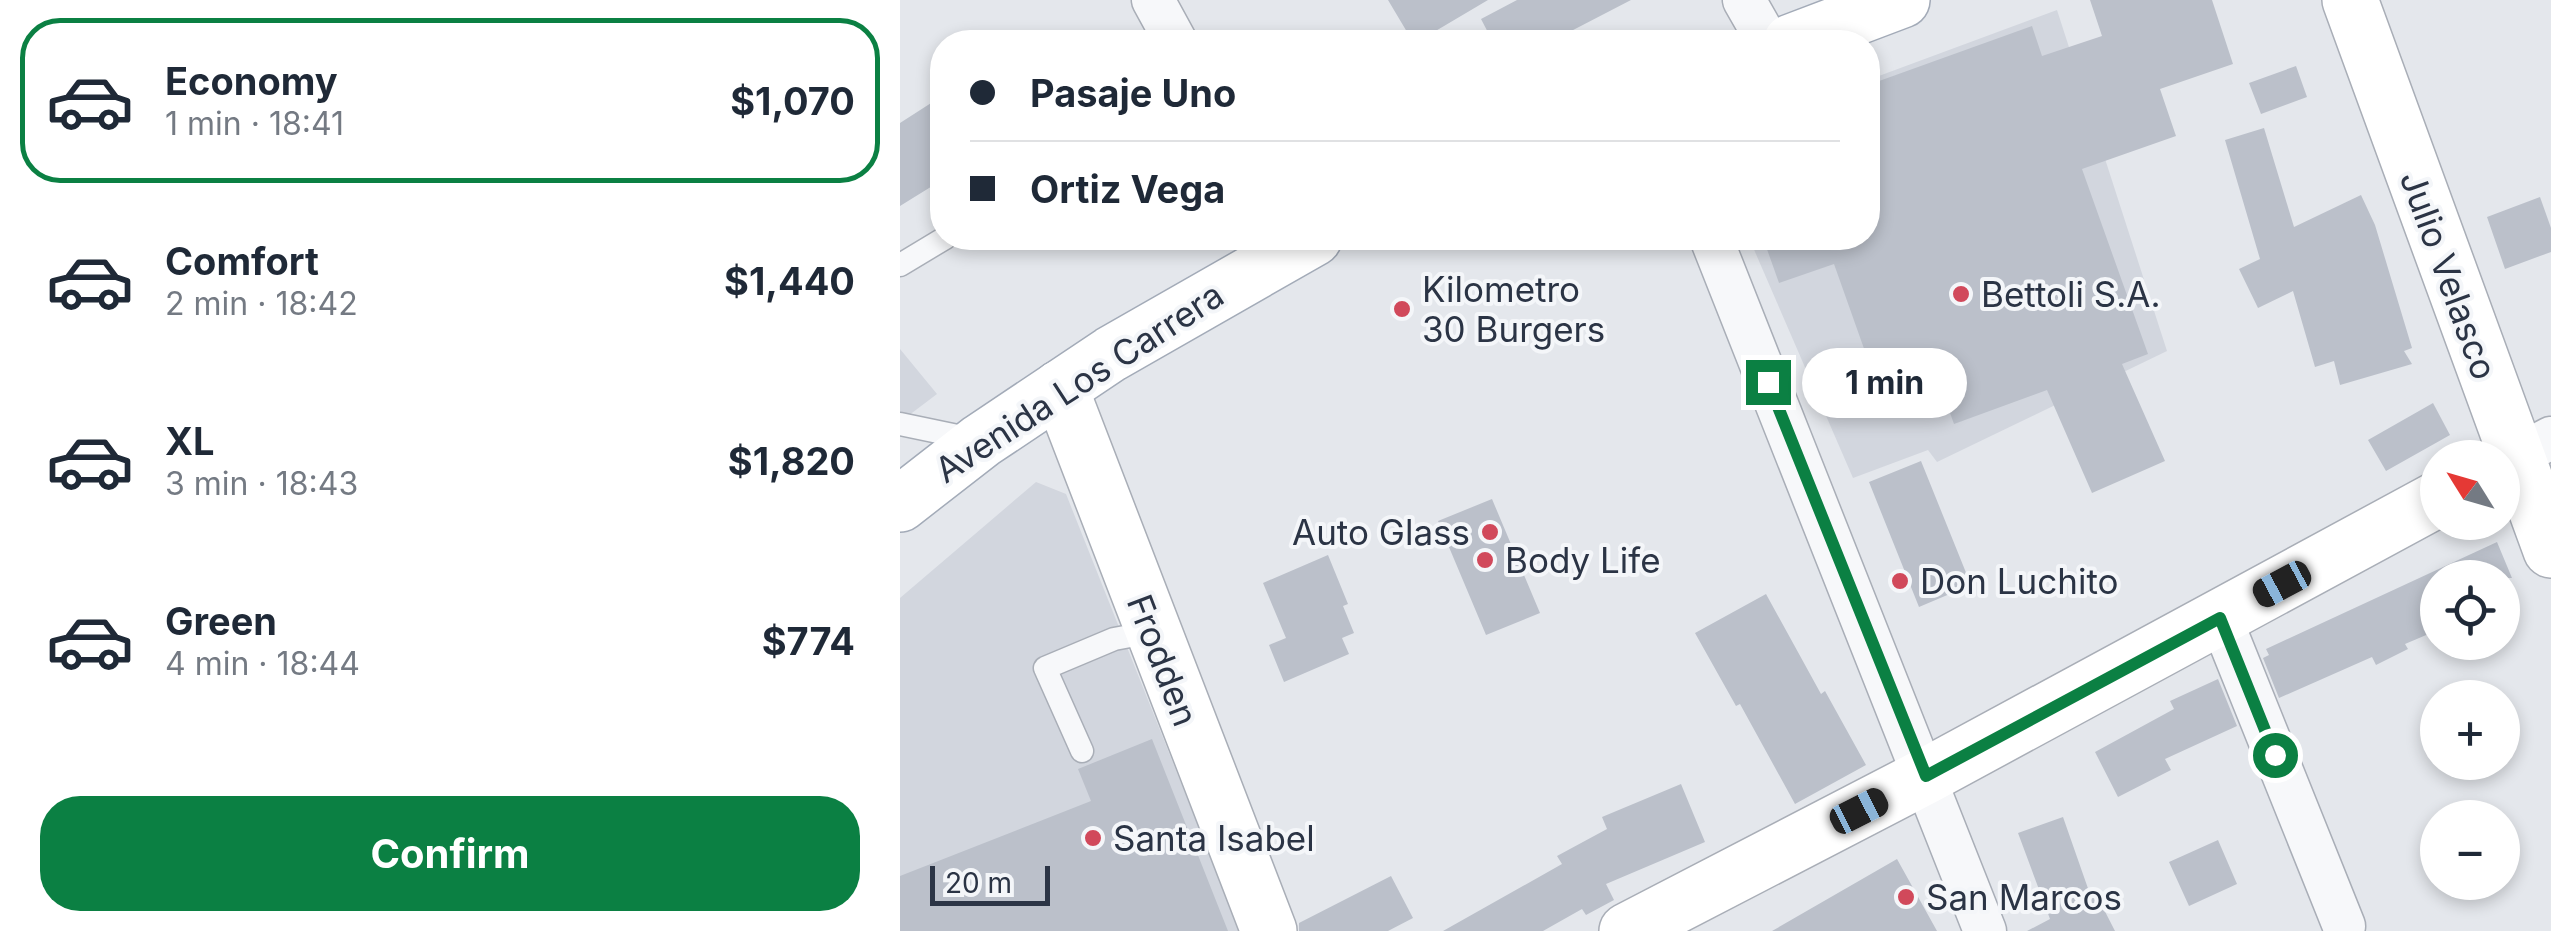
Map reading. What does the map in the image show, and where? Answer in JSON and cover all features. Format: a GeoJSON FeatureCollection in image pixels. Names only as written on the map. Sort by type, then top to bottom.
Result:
{"type":"FeatureCollection","features":[{"type":"Feature","properties":{"kind":"main road"},"geometry":{"type":"LineString","coordinates":[[1823,30],[1902,0]]}},
{"type":"Feature","properties":{"kind":"main road","name":"Julio Velasco"},"geometry":{"type":"LineString","coordinates":[[2350,0],[2523,453],[2551,550]]}},
{"type":"Feature","properties":{"kind":"main road","name":"Avenida Los Carrera"},"geometry":{"type":"LineString","coordinates":[[900,504],[981,441],[1110,354],[1282,250]]}},
{"type":"Feature","properties":{"kind":"main road","name":"Frodden"},"geometry":{"type":"LineString","coordinates":[[1060,388],[1269,931]]}},
{"type":"Feature","properties":{"kind":"main road"},"geometry":{"type":"LineString","coordinates":[[1627,931],[1926,776],[2420,509]]}},
{"type":"Feature","properties":{"kind":"street"},"geometry":{"type":"LineString","coordinates":[[1152,0],[1169,30]]}},
{"type":"Feature","properties":{"kind":"street"},"geometry":{"type":"LineString","coordinates":[[1744,0],[1761,30]]}},
{"type":"Feature","properties":{"kind":"street"},"geometry":{"type":"LineString","coordinates":[[1715,250],[1985,931]]}},
{"type":"Feature","properties":{"kind":"street"},"geometry":{"type":"LineString","coordinates":[[2220,618],[2344,926]]}},
{"type":"Feature","properties":{"kind":"lane"},"geometry":{"type":"LineString","coordinates":[[900,265],[930,247]]}},
{"type":"Feature","properties":{"kind":"lane"},"geometry":{"type":"LineString","coordinates":[[900,424],[981,441]]}},
{"type":"Feature","properties":{"kind":"lane"},"geometry":{"type":"LineString","coordinates":[[1082,751],[1045,668],[1114,639],[1152,632]]}},
{"type":"Feature","properties":{"kind":"shaded area","name":"Bettoli S.A."},"geometry":{"type":"Polygon","coordinates":[[[2057,10],[2167,351],[1937,462],[1928,450],[1853,478],[1754,250],[1880,250],[1880,76],[2057,10]]]}},
{"type":"Feature","properties":{"kind":"shaded area"},"geometry":{"type":"Polygon","coordinates":[[[900,349],[937,394],[900,422],[900,349]]]}},
{"type":"Feature","properties":{"kind":"shaded area"},"geometry":{"type":"Polygon","coordinates":[[[1036,482],[1066,494],[1240,931],[900,931],[900,598],[1036,482]]]}},
{"type":"Feature","properties":{"kind":"building"},"geometry":{"type":"Polygon","coordinates":[[[1388,0],[1488,0],[1437,30],[1406,30],[1388,0]]]}},
{"type":"Feature","properties":{"kind":"building"},"geometry":{"type":"Polygon","coordinates":[[[1517,0],[1631,0],[1573,30],[1487,30],[1481,19],[1517,0]]]}},
{"type":"Feature","properties":{"kind":"building","name":"Bettoli S.A."},"geometry":{"type":"Polygon","coordinates":[[[2090,0],[2212,0],[2233,64],[2160,89],[2176,136],[2082,169],[2148,354],[2122,364],[2165,461],[2092,493],[2047,390],[1954,424],[1929,354],[1873,374],[1834,264],[1779,283],[1767,250],[1880,250],[1880,81],[2032,26],[2042,56],[2102,36],[2090,0]]]}},
{"type":"Feature","properties":{"kind":"building"},"geometry":{"type":"Polygon","coordinates":[[[2296,66],[2307,97],[2261,114],[2249,83],[2296,66]]]}},
{"type":"Feature","properties":{"kind":"building"},"geometry":{"type":"Polygon","coordinates":[[[930,104],[930,187],[900,206],[900,123],[930,104]]]}},
{"type":"Feature","properties":{"kind":"building"},"geometry":{"type":"Polygon","coordinates":[[[2264,128],[2294,227],[2361,195],[2375,225],[2412,348],[2404,351],[2412,364],[2340,385],[2334,361],[2315,367],[2293,291],[2258,308],[2239,269],[2260,259],[2225,140],[2264,128]]]}},
{"type":"Feature","properties":{"kind":"building"},"geometry":{"type":"Polygon","coordinates":[[[2540,197],[2551,228],[2551,252],[2505,269],[2487,217],[2540,197]]]}},
{"type":"Feature","properties":{"kind":"building"},"geometry":{"type":"Polygon","coordinates":[[[2433,403],[2450,435],[2441,440],[2420,440],[2420,452],[2386,471],[2368,440],[2433,403]]]}},
{"type":"Feature","properties":{"kind":"building"},"geometry":{"type":"Polygon","coordinates":[[[1921,461],[1971,585],[1919,607],[1869,482],[1921,461]]]}},
{"type":"Feature","properties":{"kind":"building"},"geometry":{"type":"Polygon","coordinates":[[[1492,499],[1540,613],[1486,635],[1438,521],[1492,499]]]}},
{"type":"Feature","properties":{"kind":"building"},"geometry":{"type":"Polygon","coordinates":[[[2497,542],[2504,560],[2458,560],[2497,542]]]}},
{"type":"Feature","properties":{"kind":"building"},"geometry":{"type":"Polygon","coordinates":[[[1328,555],[1348,604],[1343,606],[1354,633],[1342,638],[1349,654],[1284,682],[1269,645],[1286,638],[1263,583],[1328,555]]]}},
{"type":"Feature","properties":{"kind":"building"},"geometry":{"type":"Polygon","coordinates":[[[2420,578],[2420,638],[2405,644],[2408,649],[2376,665],[2372,657],[2279,698],[2263,658],[2269,655],[2266,649],[2420,578]]]}},
{"type":"Feature","properties":{"kind":"building"},"geometry":{"type":"Polygon","coordinates":[[[1766,594],[1821,694],[1825,691],[1866,765],[1795,804],[1740,704],[1736,706],[1695,633],[1766,594]]]}},
{"type":"Feature","properties":{"kind":"building"},"geometry":{"type":"Polygon","coordinates":[[[2218,679],[2237,726],[2165,759],[2171,770],[2118,797],[2095,752],[2174,709],[2170,701],[2218,679]]]}},
{"type":"Feature","properties":{"kind":"building","name":"Santa Isabel"},"geometry":{"type":"Polygon","coordinates":[[[1152,739],[1228,931],[900,931],[900,876],[1091,801],[1078,769],[1152,739]]]}},
{"type":"Feature","properties":{"kind":"building"},"geometry":{"type":"Polygon","coordinates":[[[1681,784],[1705,842],[1606,884],[1614,900],[1586,915],[1582,909],[1543,931],[1443,931],[1562,864],[1557,856],[1607,829],[1602,817],[1681,784]]]}},
{"type":"Feature","properties":{"kind":"building"},"geometry":{"type":"Polygon","coordinates":[[[2063,817],[2091,897],[2096,894],[2115,931],[2027,931],[2050,919],[2018,833],[2063,817]]]}},
{"type":"Feature","properties":{"kind":"building"},"geometry":{"type":"Polygon","coordinates":[[[2218,840],[2237,884],[2189,906],[2169,862],[2218,840]]]}},
{"type":"Feature","properties":{"kind":"building"},"geometry":{"type":"Polygon","coordinates":[[[1897,859],[1937,931],[1772,931],[1897,859]]]}},
{"type":"Feature","properties":{"kind":"building"},"geometry":{"type":"Polygon","coordinates":[[[1391,876],[1413,918],[1388,931],[1299,931],[1299,923],[1391,876]]]}},
{"type":"Feature","properties":{"kind":"place","name":"Bettoli S.A."},"geometry":{"type":"Point","coordinates":[1961,294]}},
{"type":"Feature","properties":{"kind":"place","name":"Kilometro 30 Burgers"},"geometry":{"type":"Point","coordinates":[1402,309]}},
{"type":"Feature","properties":{"kind":"place","name":"Auto Glass"},"geometry":{"type":"Point","coordinates":[1490,532]}},
{"type":"Feature","properties":{"kind":"place","name":"Body Life"},"geometry":{"type":"Point","coordinates":[1485,560]}},
{"type":"Feature","properties":{"kind":"place","name":"Don Luchito"},"geometry":{"type":"Point","coordinates":[1900,581]}},
{"type":"Feature","properties":{"kind":"place","name":"Santa Isabel"},"geometry":{"type":"Point","coordinates":[1093,838]}},
{"type":"Feature","properties":{"kind":"place","name":"San Marcos"},"geometry":{"type":"Point","coordinates":[1906,897]}},
{"type":"Feature","properties":{"kind":"route"},"geometry":{"type":"LineString","coordinates":[[1768,382],[1926,776],[2220,618],[2275,755]]}}]}
